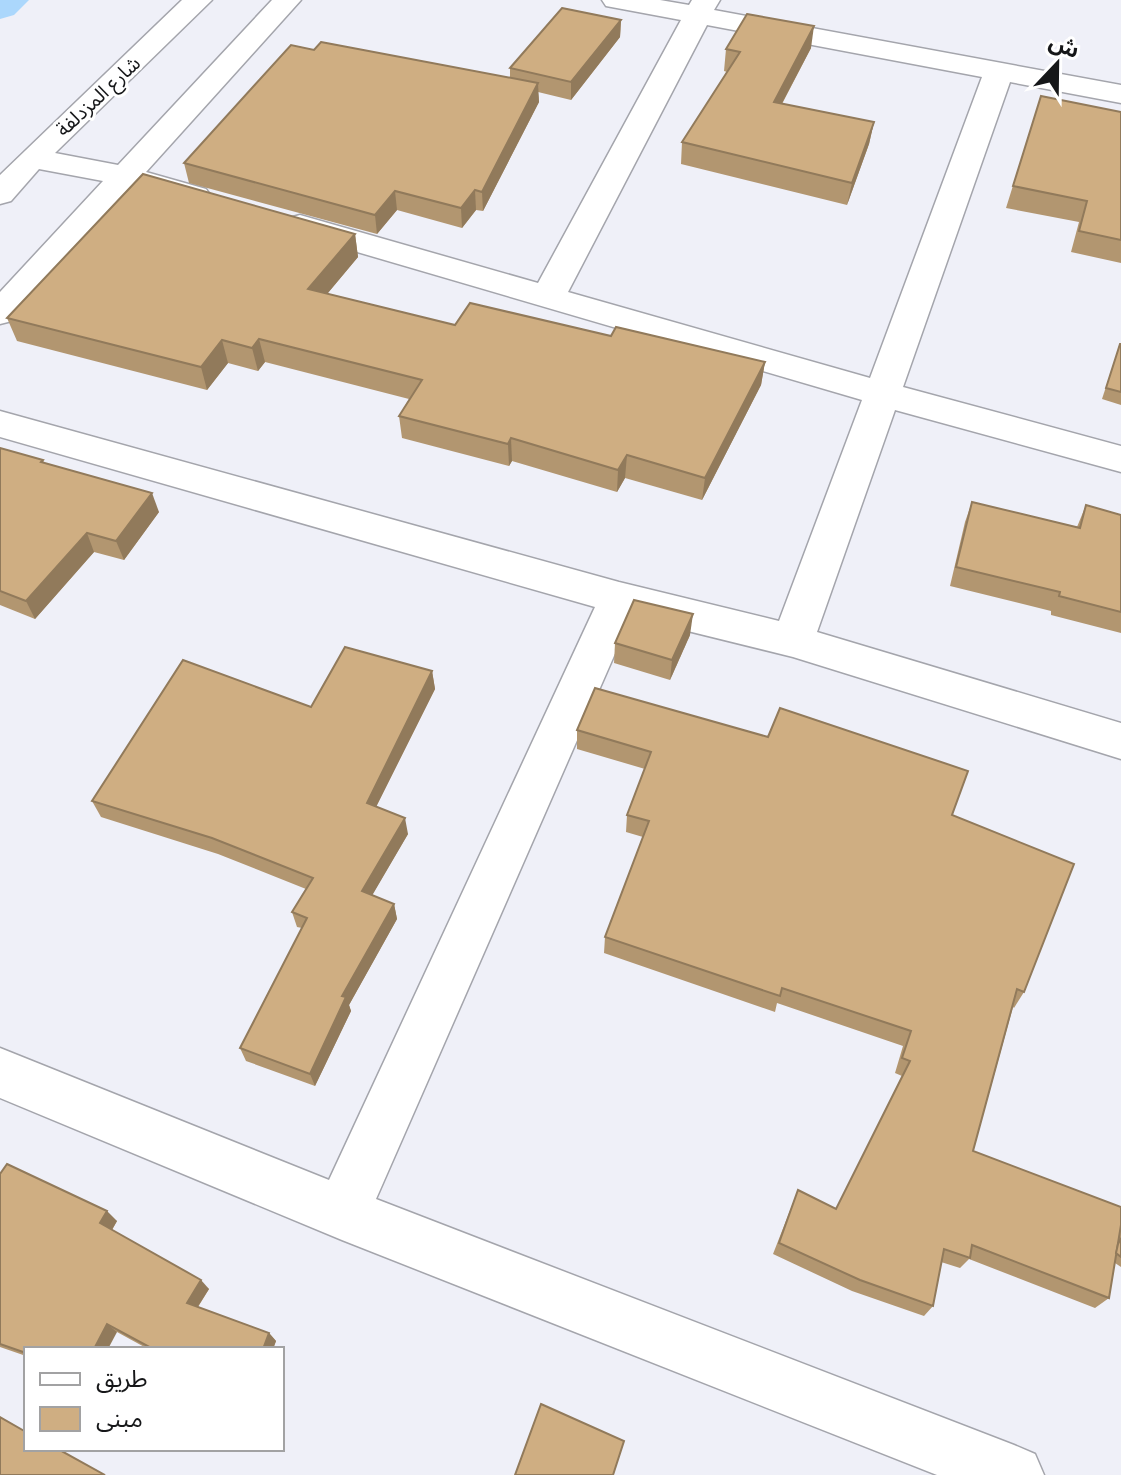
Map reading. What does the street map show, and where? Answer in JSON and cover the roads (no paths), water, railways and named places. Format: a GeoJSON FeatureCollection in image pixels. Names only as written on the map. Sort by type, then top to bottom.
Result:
{"type":"FeatureCollection","features":[{"type":"Feature","properties":{"kind":"street","name":"شارع المزدلفة"},"geometry":{"type":"LineString","coordinates":[[0,194],[32,158],[198,0]]}},
{"type":"Feature","properties":{"kind":"street"},"geometry":{"type":"LineString","coordinates":[[0,313],[287,0]]}},
{"type":"Feature","properties":{"kind":"street"},"geometry":{"type":"LineString","coordinates":[[616,0],[701,7],[1121,94]]}},
{"type":"Feature","properties":{"kind":"street"},"geometry":{"type":"LineString","coordinates":[[549,295],[701,7]]}},
{"type":"Feature","properties":{"kind":"street"},"geometry":{"type":"LineString","coordinates":[[793,641],[999,71]]}},
{"type":"Feature","properties":{"kind":"street"},"geometry":{"type":"LineString","coordinates":[[32,158],[126,176],[231,206]]}},
{"type":"Feature","properties":{"kind":"street"},"geometry":{"type":"LineString","coordinates":[[277,219],[549,295],[882,394],[1121,459]]}},
{"type":"Feature","properties":{"kind":"street"},"geometry":{"type":"LineString","coordinates":[[0,424],[619,598],[793,641],[1121,741]]}},
{"type":"Feature","properties":{"kind":"street"},"geometry":{"type":"LineString","coordinates":[[342,1213],[619,598]]}},
{"type":"Feature","properties":{"kind":"street"},"geometry":{"type":"LineString","coordinates":[[0,1073],[342,1213],[1014,1475]]}},
{"type":"Feature","properties":{"kind":"waterway"},"geometry":{"type":"LineString","coordinates":[[0,7],[9,0]]}}]}
